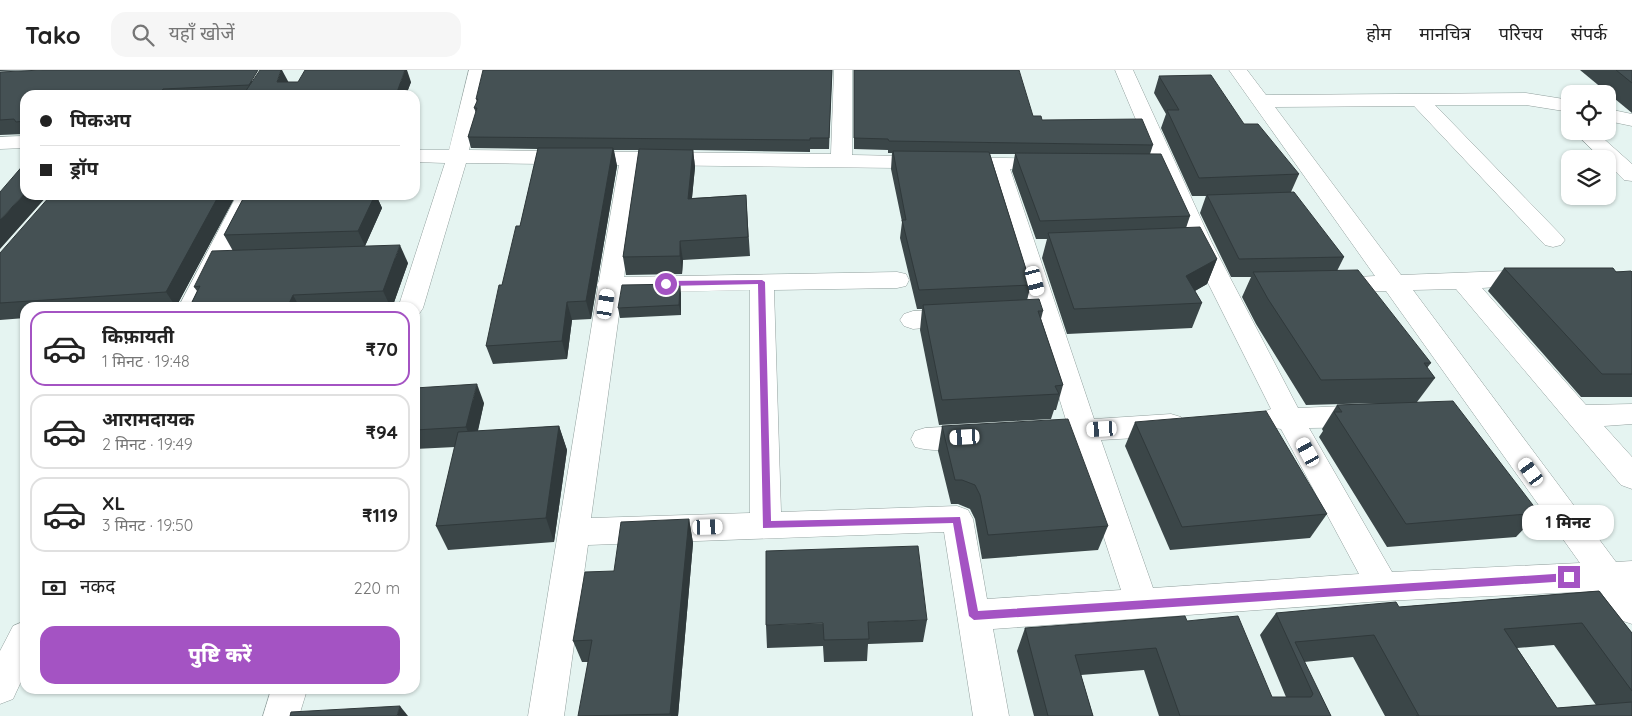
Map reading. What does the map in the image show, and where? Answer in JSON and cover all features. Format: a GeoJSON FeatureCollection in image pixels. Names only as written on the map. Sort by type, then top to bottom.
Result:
{"type":"FeatureCollection","features":[{"type":"Feature","properties":{"kind":"street"},"geometry":{"type":"LineString","coordinates":[[411,302],[418,253],[458,155],[478,70]]}},
{"type":"Feature","properties":{"kind":"street"},"geometry":{"type":"LineString","coordinates":[[841,162],[843,70]]}},
{"type":"Feature","properties":{"kind":"street"},"geometry":{"type":"LineString","coordinates":[[1124,70],[1154,164],[1192,204],[1190,243],[1222,287],[1289,418],[1383,588]]}},
{"type":"Feature","properties":{"kind":"street"},"geometry":{"type":"LineString","coordinates":[[1220,70],[1238,70],[1394,285],[1619,575],[1632,610]]}},
{"type":"Feature","properties":{"kind":"street"},"geometry":{"type":"LineString","coordinates":[[1260,100],[1526,99],[1561,104]]}},
{"type":"Feature","properties":{"kind":"street"},"geometry":{"type":"LineString","coordinates":[[1419,100],[1553,240]]}},
{"type":"Feature","properties":{"kind":"street"},"geometry":{"type":"LineString","coordinates":[[1549,101],[1561,112]]}},
{"type":"Feature","properties":{"kind":"street"},"geometry":{"type":"LineString","coordinates":[[1616,117],[1632,120]]}},
{"type":"Feature","properties":{"kind":"street"},"geometry":{"type":"LineString","coordinates":[[1593,140],[1632,174]]}},
{"type":"Feature","properties":{"kind":"street"},"geometry":{"type":"LineString","coordinates":[[0,158],[13,142]]}},
{"type":"Feature","properties":{"kind":"street"},"geometry":{"type":"LineString","coordinates":[[420,156],[1065,164]]}},
{"type":"Feature","properties":{"kind":"street"},"geometry":{"type":"LineString","coordinates":[[546,716],[609,285],[630,158]]}},
{"type":"Feature","properties":{"kind":"street"},"geometry":{"type":"LineString","coordinates":[[997,163],[1036,248],[1044,313],[1142,604]]}},
{"type":"Feature","properties":{"kind":"street"},"geometry":{"type":"LineString","coordinates":[[193,302],[245,200]]}},
{"type":"Feature","properties":{"kind":"street"},"geometry":{"type":"LineString","coordinates":[[213,262],[242,260]]}},
{"type":"Feature","properties":{"kind":"street"},"geometry":{"type":"LineString","coordinates":[[1308,286],[1394,285],[1551,277]]}},
{"type":"Feature","properties":{"kind":"street"},"geometry":{"type":"LineString","coordinates":[[609,285],[897,280]]}},
{"type":"Feature","properties":{"kind":"street"},"geometry":{"type":"LineString","coordinates":[[1463,281],[1632,477]]}},
{"type":"Feature","properties":{"kind":"street"},"geometry":{"type":"LineString","coordinates":[[762,282],[766,525]]}},
{"type":"Feature","properties":{"kind":"street"},"geometry":{"type":"LineString","coordinates":[[1222,287],[1251,286]]}},
{"type":"Feature","properties":{"kind":"street"},"geometry":{"type":"LineString","coordinates":[[1016,314],[1044,313]]}},
{"type":"Feature","properties":{"kind":"street"},"geometry":{"type":"LineString","coordinates":[[913,320],[978,316]]}},
{"type":"Feature","properties":{"kind":"street"},"geometry":{"type":"LineString","coordinates":[[1580,416],[1632,414]]}},
{"type":"Feature","properties":{"kind":"street"},"geometry":{"type":"LineString","coordinates":[[1250,420],[1392,415]]}},
{"type":"Feature","properties":{"kind":"street"},"geometry":{"type":"LineString","coordinates":[[925,439],[1201,423]]}},
{"type":"Feature","properties":{"kind":"street"},"geometry":{"type":"LineString","coordinates":[[572,532],[957,519],[991,716]]}},
{"type":"Feature","properties":{"kind":"street"},"geometry":{"type":"LineString","coordinates":[[974,616],[1142,604],[1231,612],[1383,588],[1619,575]]}},
{"type":"Feature","properties":{"kind":"street"},"geometry":{"type":"LineString","coordinates":[[0,687],[20,647]]}},
{"type":"Feature","properties":{"kind":"street"},"geometry":{"type":"LineString","coordinates":[[281,716],[288,694]]}},
{"type":"Feature","properties":{"kind":"building"},"geometry":{"type":"Polygon","coordinates":[[[42,70],[258,70],[249,85],[162,90],[20,90],[20,122],[16,122],[14,119],[0,120],[0,72],[42,70]]]}},
{"type":"Feature","properties":{"kind":"building"},"geometry":{"type":"Polygon","coordinates":[[[260,70],[281,70],[277,82],[298,82],[305,70],[405,70],[398,90],[246,90],[260,70]]]}},
{"type":"Feature","properties":{"kind":"building"},"geometry":{"type":"Polygon","coordinates":[[[483,70],[832,70],[829,138],[810,138],[810,140],[468,137],[477,108],[474,108],[478,99],[476,99],[483,70]]]}},
{"type":"Feature","properties":{"kind":"building"},"geometry":{"type":"Polygon","coordinates":[[[854,70],[1019,70],[1033,116],[1041,116],[1042,120],[1142,119],[1153,145],[889,141],[888,139],[854,138],[854,70]]]}},
{"type":"Feature","properties":{"kind":"building"},"geometry":{"type":"Polygon","coordinates":[[[1616,70],[1632,70],[1632,83],[1616,70]]]}},
{"type":"Feature","properties":{"kind":"building"},"geometry":{"type":"Polygon","coordinates":[[[1211,75],[1244,124],[1258,124],[1299,174],[1199,178],[1167,110],[1179,110],[1159,76],[1211,75]]]}},
{"type":"Feature","properties":{"kind":"building"},"geometry":{"type":"Polygon","coordinates":[[[538,148],[613,148],[586,301],[567,302],[562,341],[486,346],[499,285],[502,285],[516,226],[520,226],[538,148]]]}},
{"type":"Feature","properties":{"kind":"building"},"geometry":{"type":"Polygon","coordinates":[[[639,149],[693,150],[688,199],[746,195],[748,237],[680,241],[680,256],[623,257],[639,149]]]}},
{"type":"Feature","properties":{"kind":"building"},"geometry":{"type":"Polygon","coordinates":[[[893,151],[989,152],[1031,285],[919,290],[902,220],[906,220],[893,151]]]}},
{"type":"Feature","properties":{"kind":"building"},"geometry":{"type":"Polygon","coordinates":[[[1015,153],[1161,154],[1190,216],[1040,221],[1015,153]]]}},
{"type":"Feature","properties":{"kind":"building"},"geometry":{"type":"Polygon","coordinates":[[[20,169],[20,198],[0,220],[0,192],[20,169]]]}},
{"type":"Feature","properties":{"kind":"building"},"geometry":{"type":"Polygon","coordinates":[[[1294,192],[1344,257],[1239,259],[1207,195],[1294,192]]]}},
{"type":"Feature","properties":{"kind":"building"},"geometry":{"type":"Polygon","coordinates":[[[47,200],[216,200],[166,292],[0,303],[0,253],[47,200]]]}},
{"type":"Feature","properties":{"kind":"building"},"geometry":{"type":"Polygon","coordinates":[[[242,200],[373,200],[358,231],[224,235],[242,200]]]}},
{"type":"Feature","properties":{"kind":"building"},"geometry":{"type":"Polygon","coordinates":[[[1200,227],[1217,259],[1186,276],[1202,303],[1074,309],[1048,233],[1200,227]]]}},
{"type":"Feature","properties":{"kind":"building"},"geometry":{"type":"Polygon","coordinates":[[[400,245],[383,291],[293,295],[290,302],[192,302],[200,286],[194,287],[212,251],[400,245]]]}},
{"type":"Feature","properties":{"kind":"building"},"geometry":{"type":"Polygon","coordinates":[[[1504,268],[1613,268],[1616,272],[1631,271],[1632,374],[1602,374],[1504,268]]]}},
{"type":"Feature","properties":{"kind":"building"},"geometry":{"type":"Polygon","coordinates":[[[1358,270],[1431,363],[1424,363],[1435,378],[1321,380],[1268,299],[1253,272],[1358,270]]]}},
{"type":"Feature","properties":{"kind":"building"},"geometry":{"type":"Polygon","coordinates":[[[680,284],[679,305],[618,308],[622,285],[680,284]]]}},
{"type":"Feature","properties":{"kind":"building"},"geometry":{"type":"Polygon","coordinates":[[[1039,299],[1043,311],[1038,311],[1063,385],[1055,386],[1059,394],[942,400],[923,305],[1039,299]]]}},
{"type":"Feature","properties":{"kind":"building"},"geometry":{"type":"Polygon","coordinates":[[[477,384],[466,427],[420,430],[420,388],[477,384]]]}},
{"type":"Feature","properties":{"kind":"building"},"geometry":{"type":"Polygon","coordinates":[[[1453,401],[1539,513],[1406,524],[1334,412],[1342,412],[1337,405],[1453,401]]]}},
{"type":"Feature","properties":{"kind":"building"},"geometry":{"type":"Polygon","coordinates":[[[1266,411],[1327,514],[1182,527],[1135,422],[1266,411]]]}},
{"type":"Feature","properties":{"kind":"building"},"geometry":{"type":"Polygon","coordinates":[[[1068,419],[1108,526],[988,535],[980,495],[975,485],[962,480],[955,480],[942,426],[1068,419]]]}},
{"type":"Feature","properties":{"kind":"building"},"geometry":{"type":"Polygon","coordinates":[[[559,426],[546,518],[436,526],[458,432],[559,426]]]}},
{"type":"Feature","properties":{"kind":"building"},"geometry":{"type":"Polygon","coordinates":[[[689,519],[670,714],[578,716],[592,640],[573,641],[585,572],[614,571],[621,522],[689,519]]]}},
{"type":"Feature","properties":{"kind":"building"},"geometry":{"type":"Polygon","coordinates":[[[918,546],[927,620],[868,622],[869,639],[824,640],[823,623],[766,625],[766,551],[918,546]]]}},
{"type":"Feature","properties":{"kind":"building"},"geometry":{"type":"Polygon","coordinates":[[[1599,591],[1632,633],[1632,691],[1582,623],[1504,629],[1557,708],[1632,702],[1632,716],[1419,716],[1374,635],[1295,642],[1331,716],[1180,716],[1156,648],[1075,655],[1093,716],[1048,716],[1025,628],[1185,616],[1187,621],[1238,616],[1272,697],[1311,697],[1313,694],[1276,613],[1396,602],[1399,607],[1599,591]]]}},
{"type":"Feature","properties":{"kind":"building"},"geometry":{"type":"Polygon","coordinates":[[[400,706],[397,716],[290,716],[291,712],[400,706]]]}},
{"type":"Feature","properties":{"kind":"route"},"geometry":{"type":"LineString","coordinates":[[666,284],[762,282],[766,525],[957,519],[974,616],[1569,577]]}}]}
